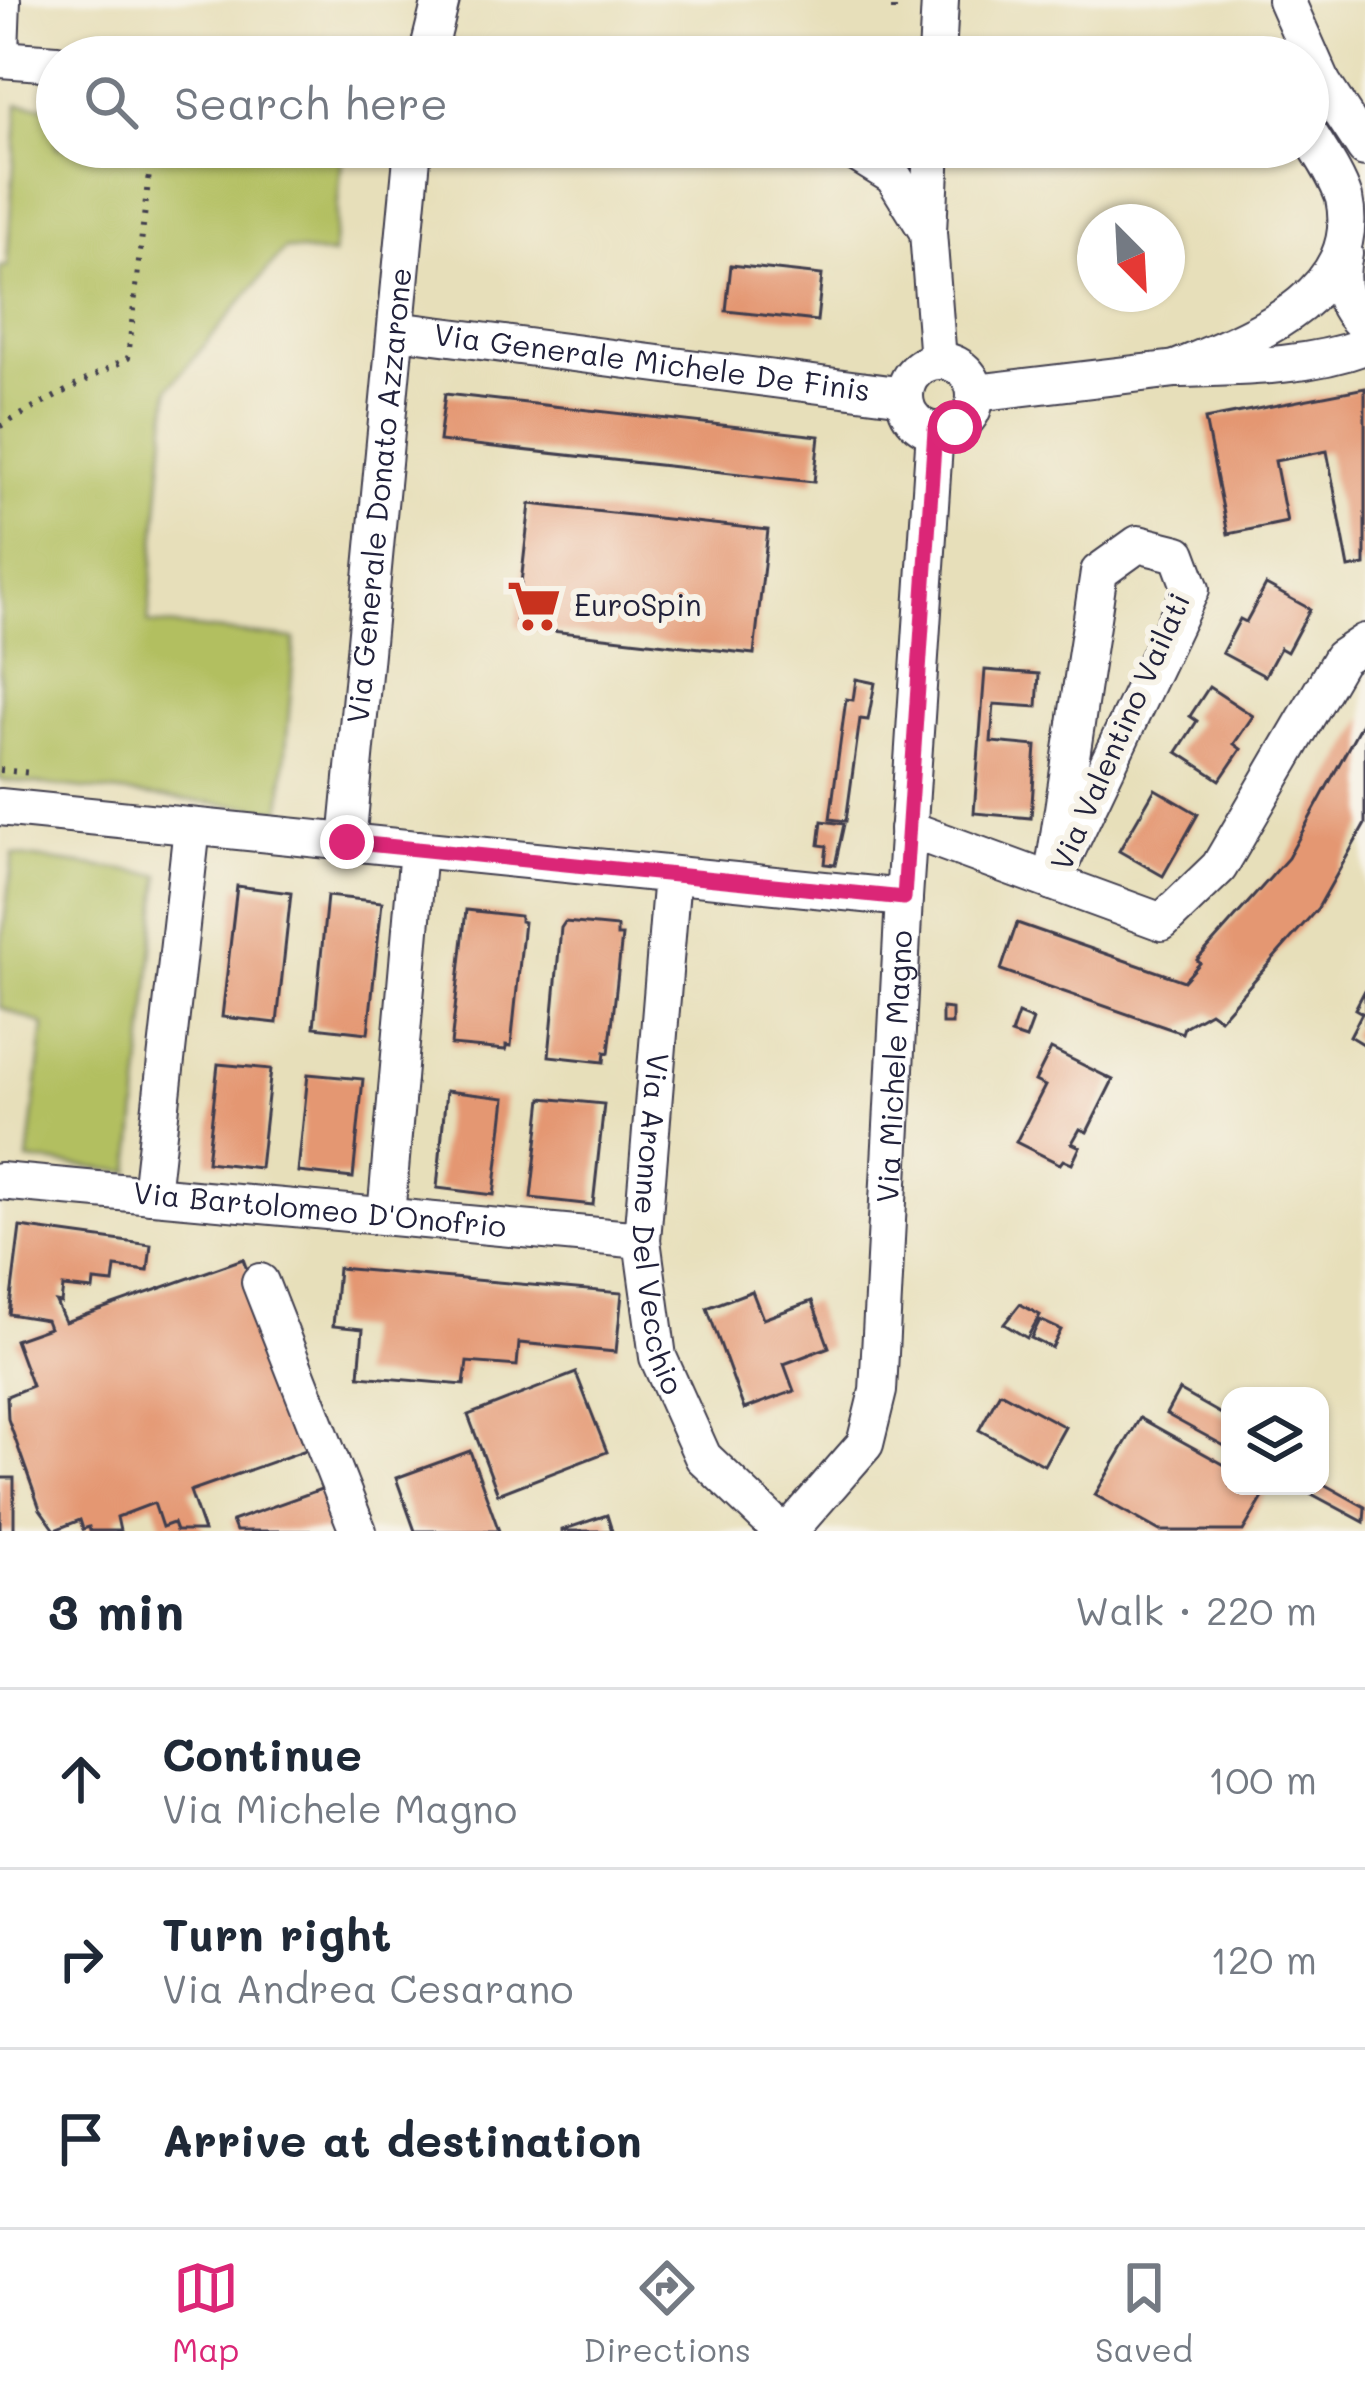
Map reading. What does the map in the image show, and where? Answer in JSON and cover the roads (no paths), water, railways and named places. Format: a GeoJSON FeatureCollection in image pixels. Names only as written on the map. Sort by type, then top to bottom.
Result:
{"type":"FeatureCollection","features":[{"type":"Feature","properties":{"kind":"street"},"geometry":{"type":"LineString","coordinates":[[2,0],[0,56],[36,60]]}},
{"type":"Feature","properties":{"kind":"street"},"geometry":{"type":"LineString","coordinates":[[432,36],[441,0]]}},
{"type":"Feature","properties":{"kind":"street"},"geometry":{"type":"LineString","coordinates":[[938,36],[940,0]]}},
{"type":"Feature","properties":{"kind":"street"},"geometry":{"type":"LineString","coordinates":[[1283,0],[1287,36]]}},
{"type":"Feature","properties":{"kind":"street"},"geometry":{"type":"LineString","coordinates":[[1283,0],[1300,36]]}},
{"type":"Feature","properties":{"kind":"street"},"geometry":{"type":"LineString","coordinates":[[1329,93],[1365,148]]}},
{"type":"Feature","properties":{"kind":"street"},"geometry":{"type":"LineString","coordinates":[[1329,165],[1346,202],[1355,239],[1341,290],[1348,307],[1365,326]]}},
{"type":"Feature","properties":{"kind":"street","name":"Via Generale Donato Azzarone"},"geometry":{"type":"LineString","coordinates":[[347,842],[411,168]]}},
{"type":"Feature","properties":{"kind":"street"},"geometry":{"type":"LineString","coordinates":[[879,168],[892,176],[928,232]]}},
{"type":"Feature","properties":{"kind":"street"},"geometry":{"type":"LineString","coordinates":[[931,168],[928,232],[938,361],[957,365],[974,393],[963,421],[935,430]]}},
{"type":"Feature","properties":{"kind":"street"},"geometry":{"type":"LineString","coordinates":[[1176,369],[1264,332],[1302,308],[1329,283],[1355,239]]}},
{"type":"Feature","properties":{"kind":"street","name":"Via Generale Michele De Finis"},"geometry":{"type":"LineString","coordinates":[[396,330],[905,395]]}},
{"type":"Feature","properties":{"kind":"street"},"geometry":{"type":"LineString","coordinates":[[974,393],[1176,369],[1269,367],[1338,356],[1365,346]]}},
{"type":"Feature","properties":{"kind":"street","name":"Via Generale Michele De Finis"},"geometry":{"type":"LineString","coordinates":[[935,430],[916,421],[905,395],[915,371],[938,361]]}},
{"type":"Feature","properties":{"kind":"street","name":"Via Michele Magno"},"geometry":{"type":"LineString","coordinates":[[785,1531],[866,1444],[878,1390],[935,430]]}},
{"type":"Feature","properties":{"kind":"street","name":"Via Valentino Vailati"},"geometry":{"type":"LineString","coordinates":[[1138,544],[1178,554],[1191,589],[1052,882],[1099,572],[1138,544]]}},
{"type":"Feature","properties":{"kind":"street","name":"Via Valentino Vailati"},"geometry":{"type":"LineString","coordinates":[[908,830],[1162,922],[1219,867],[1341,658],[1365,642]]}},
{"type":"Feature","properties":{"kind":"street"},"geometry":{"type":"LineString","coordinates":[[0,808],[904,898]]}},
{"type":"Feature","properties":{"kind":"street"},"geometry":{"type":"LineString","coordinates":[[151,1195],[192,826]]}},
{"type":"Feature","properties":{"kind":"street"},"geometry":{"type":"LineString","coordinates":[[386,1216],[418,849]]}},
{"type":"Feature","properties":{"kind":"street","name":"Via Aronne Del Vecchio"},"geometry":{"type":"LineString","coordinates":[[672,874],[642,1240],[658,1358],[703,1457],[785,1531]]}},
{"type":"Feature","properties":{"kind":"street","name":"Via Bartolomeo D'Onofrio"},"geometry":{"type":"LineString","coordinates":[[0,1181],[642,1240]]}},
{"type":"Feature","properties":{"kind":"street"},"geometry":{"type":"LineString","coordinates":[[260,1282],[358,1531]]}},
{"type":"Feature","properties":{"kind":"place","name":"EuroSpin"},"geometry":{"type":"Point","coordinates":[534,606]}}]}
